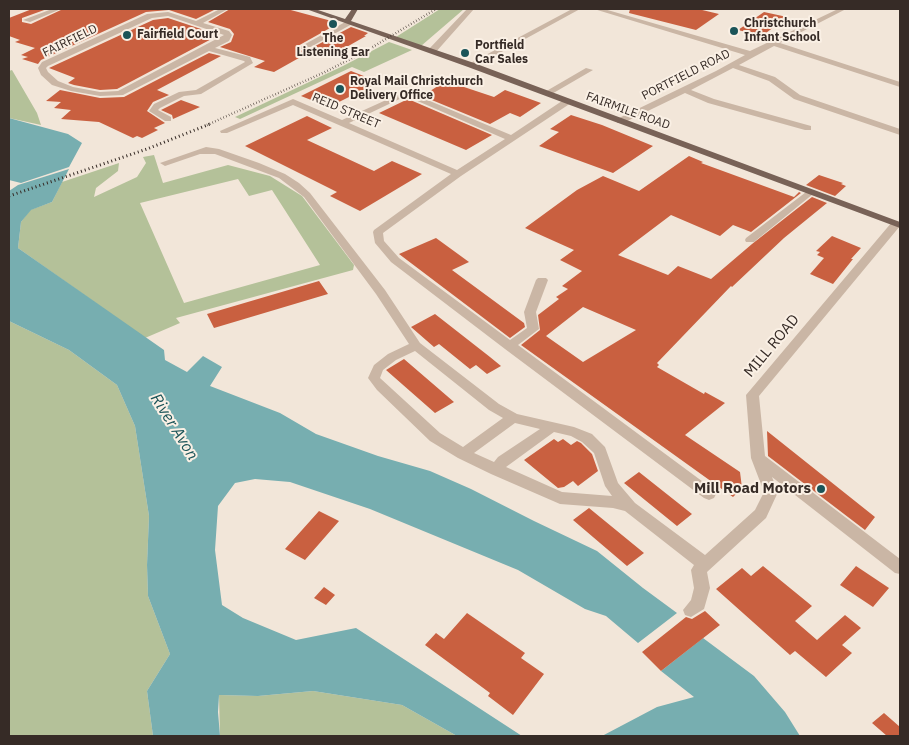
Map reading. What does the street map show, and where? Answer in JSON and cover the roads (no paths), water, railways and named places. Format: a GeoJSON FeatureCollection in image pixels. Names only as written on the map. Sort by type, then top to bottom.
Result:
{"type":"FeatureCollection","features":[{"type":"Feature","properties":{"kind":"main road","name":"FAIRMILE ROAD"},"geometry":{"type":"LineString","coordinates":[[309,9],[349,22],[374,33],[472,65],[898,224]]}},
{"type":"Feature","properties":{"kind":"main road"},"geometry":{"type":"LineString","coordinates":[[349,22],[355,9]]}},
{"type":"Feature","properties":{"kind":"street"},"geometry":{"type":"LineString","coordinates":[[27,20],[58,9]]}},
{"type":"Feature","properties":{"kind":"street"},"geometry":{"type":"LineString","coordinates":[[197,23],[225,9]]}},
{"type":"Feature","properties":{"kind":"street"},"geometry":{"type":"LineString","coordinates":[[432,51],[471,9]]}},
{"type":"Feature","properties":{"kind":"street"},"geometry":{"type":"LineString","coordinates":[[472,65],[577,9]]}},
{"type":"Feature","properties":{"kind":"street"},"geometry":{"type":"LineString","coordinates":[[596,9],[751,54]]}},
{"type":"Feature","properties":{"kind":"street","name":"PORTFIELD ROAD"},"geometry":{"type":"LineString","coordinates":[[620,121],[843,9]]}},
{"type":"Feature","properties":{"kind":"street","name":"FAIRFIELD"},"geometry":{"type":"LineString","coordinates":[[168,14],[197,23],[228,35],[208,48],[120,93],[111,94],[71,89],[56,83],[44,73],[42,68],[45,64],[150,16],[168,14]]}},
{"type":"Feature","properties":{"kind":"street"},"geometry":{"type":"LineString","coordinates":[[302,48],[349,22]]}},
{"type":"Feature","properties":{"kind":"street"},"geometry":{"type":"LineString","coordinates":[[773,43],[900,86]]}},
{"type":"Feature","properties":{"kind":"street"},"geometry":{"type":"LineString","coordinates":[[168,120],[153,111],[157,106],[182,94],[198,92],[250,63],[247,58],[208,48]]}},
{"type":"Feature","properties":{"kind":"street"},"geometry":{"type":"LineString","coordinates":[[732,65],[772,79],[797,97],[900,132]]}},
{"type":"Feature","properties":{"kind":"street"},"geometry":{"type":"LineString","coordinates":[[547,94],[589,70]]}},
{"type":"Feature","properties":{"kind":"street"},"geometry":{"type":"LineString","coordinates":[[685,90],[730,107],[808,128]]}},
{"type":"Feature","properties":{"kind":"street"},"geometry":{"type":"LineString","coordinates":[[343,123],[368,108],[406,94],[511,138]]}},
{"type":"Feature","properties":{"kind":"street"},"geometry":{"type":"LineString","coordinates":[[568,101],[458,174],[378,232],[379,241],[395,260],[709,494]]}},
{"type":"Feature","properties":{"kind":"street","name":"REID STREET"},"geometry":{"type":"LineString","coordinates":[[224,131],[293,102],[458,174]]}},
{"type":"Feature","properties":{"kind":"street"},"geometry":{"type":"LineString","coordinates":[[165,163],[197,152],[206,150],[216,151],[256,164],[296,185],[307,195],[381,292],[416,346],[494,407],[513,418],[587,438],[600,451],[612,486],[630,506],[705,564],[699,570],[702,588],[698,604],[691,610]]}},
{"type":"Feature","properties":{"kind":"street"},"geometry":{"type":"LineString","coordinates":[[750,240],[810,192]]}},
{"type":"Feature","properties":{"kind":"street","name":"MILL ROAD"},"geometry":{"type":"LineString","coordinates":[[705,564],[761,514],[772,492],[758,458],[752,395],[898,224]]}},
{"type":"Feature","properties":{"kind":"street"},"geometry":{"type":"LineString","coordinates":[[509,346],[533,329],[530,312],[542,280]]}},
{"type":"Feature","properties":{"kind":"street"},"geometry":{"type":"LineString","coordinates":[[416,346],[392,357],[378,368],[374,378],[381,387],[435,437],[496,470],[560,498],[613,502],[630,506]]}},
{"type":"Feature","properties":{"kind":"street"},"geometry":{"type":"LineString","coordinates":[[464,454],[513,418]]}},
{"type":"Feature","properties":{"kind":"street"},"geometry":{"type":"LineString","coordinates":[[496,470],[503,461],[552,427]]}},
{"type":"Feature","properties":{"kind":"street"},"geometry":{"type":"LineString","coordinates":[[758,458],[900,568]]}},
{"type":"Feature","properties":{"kind":"water"},"geometry":{"type":"Polygon","coordinates":[[[9,118],[68,134],[82,143],[69,167],[21,183],[9,180],[9,118]]]}},
{"type":"Feature","properties":{"kind":"water","name":"River Avon"},"geometry":{"type":"Polygon","coordinates":[[[69,169],[52,202],[31,210],[21,222],[18,248],[164,350],[165,360],[187,372],[203,356],[222,367],[210,386],[280,413],[316,434],[378,456],[430,471],[471,489],[597,551],[677,613],[638,643],[606,616],[585,609],[518,570],[370,509],[290,482],[255,479],[235,483],[218,506],[215,550],[222,605],[243,618],[296,640],[356,628],[522,736],[457,736],[402,705],[313,691],[258,696],[219,695],[220,736],[153,736],[147,691],[170,654],[148,596],[149,516],[135,426],[117,385],[69,350],[9,321],[9,191],[18,185],[69,169]]]}},
{"type":"Feature","properties":{"kind":"water"},"geometry":{"type":"Polygon","coordinates":[[[703,638],[754,676],[785,712],[800,736],[602,736],[657,707],[694,697],[661,671],[703,638]]]}},
{"type":"Feature","properties":{"kind":"railway"},"geometry":{"type":"LineString","coordinates":[[207,125],[325,72],[366,51],[436,9]]}},
{"type":"Feature","properties":{"kind":"railway"},"geometry":{"type":"LineString","coordinates":[[9,196],[147,149],[210,124]]}},
{"type":"Feature","properties":{"kind":"place","name":"The Listening Ear"},"geometry":{"type":"Point","coordinates":[333,24]}},
{"type":"Feature","properties":{"kind":"place","name":"Christchurch Infant School"},"geometry":{"type":"Point","coordinates":[734,31]}},
{"type":"Feature","properties":{"kind":"place","name":"Fairfield Court"},"geometry":{"type":"Point","coordinates":[127,35]}},
{"type":"Feature","properties":{"kind":"place","name":"Portfield Car Sales"},"geometry":{"type":"Point","coordinates":[465,53]}},
{"type":"Feature","properties":{"kind":"place","name":"Royal Mail Christchurch Delivery Office"},"geometry":{"type":"Point","coordinates":[340,89]}},
{"type":"Feature","properties":{"kind":"place","name":"Mill Road Motors"},"geometry":{"type":"Point","coordinates":[821,489]}}]}
